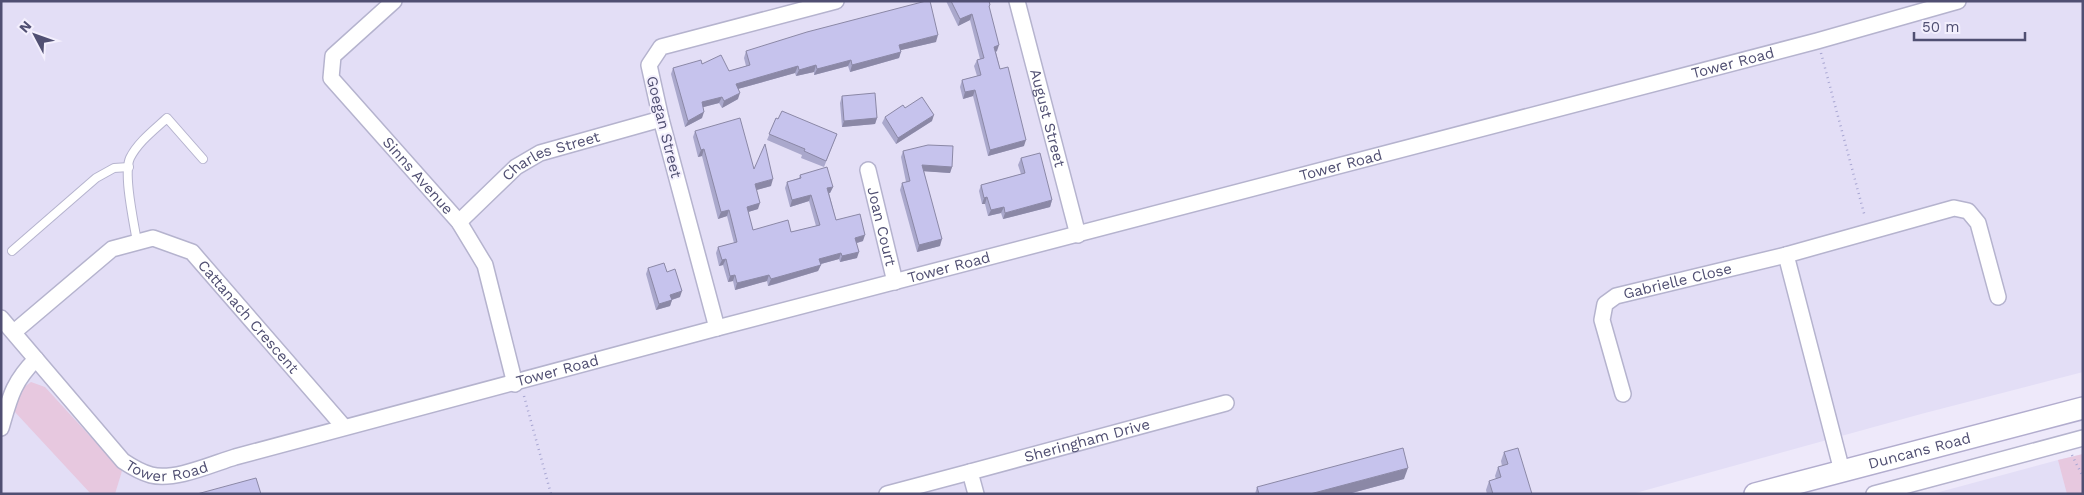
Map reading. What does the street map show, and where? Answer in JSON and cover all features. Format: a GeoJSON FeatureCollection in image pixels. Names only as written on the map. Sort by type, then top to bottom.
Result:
{"type":"FeatureCollection","features":[{"type":"Feature","properties":{"kind":"main road","name":"Duncans Road"},"geometry":{"type":"LineString","coordinates":[[1755,494],[1800,488],[1842,471],[2083,408]]}},
{"type":"Feature","properties":{"kind":"street","name":"Sinns Avenue"},"geometry":{"type":"LineString","coordinates":[[394,1],[332,56],[331,78],[459,222],[484,264],[517,383]]}},
{"type":"Feature","properties":{"kind":"street","name":"Goegan Street"},"geometry":{"type":"LineString","coordinates":[[717,328],[661,119],[649,65],[661,46],[836,1]]}},
{"type":"Feature","properties":{"kind":"street","name":"August Street"},"geometry":{"type":"LineString","coordinates":[[1017,1],[1078,235]]}},
{"type":"Feature","properties":{"kind":"street","name":"Tower Road"},"geometry":{"type":"LineString","coordinates":[[1,318],[123,461],[137,470],[153,476],[173,476],[235,457],[717,328],[1817,41],[1958,1]]}},
{"type":"Feature","properties":{"kind":"street","name":"Charles Street"},"geometry":{"type":"LineString","coordinates":[[459,222],[516,167],[540,153],[661,119]]}},
{"type":"Feature","properties":{"kind":"street","name":"Joan Court"},"geometry":{"type":"LineString","coordinates":[[868,170],[895,282]]}},
{"type":"Feature","properties":{"kind":"street","name":"Gabrielle Close"},"geometry":{"type":"LineString","coordinates":[[1623,394],[1602,320],[1605,304],[1616,296],[1786,255],[1954,208],[1968,211],[1978,222],[1998,297]]}},
{"type":"Feature","properties":{"kind":"street","name":"Cattanach Crescent"},"geometry":{"type":"LineString","coordinates":[[14,332],[112,249],[153,238],[192,252],[344,428]]}},
{"type":"Feature","properties":{"kind":"street"},"geometry":{"type":"LineString","coordinates":[[1786,255],[1842,471]]}},
{"type":"Feature","properties":{"kind":"street"},"geometry":{"type":"LineString","coordinates":[[1,428],[12,390],[21,374],[36,359]]}},
{"type":"Feature","properties":{"kind":"street","name":"Sheringham Drive"},"geometry":{"type":"LineString","coordinates":[[887,494],[1226,403]]}},
{"type":"Feature","properties":{"kind":"street"},"geometry":{"type":"LineString","coordinates":[[1874,494],[2076,440]]}},
{"type":"Feature","properties":{"kind":"street"},"geometry":{"type":"LineString","coordinates":[[970,472],[976,494]]}},
{"type":"Feature","properties":{"kind":"lane"},"geometry":{"type":"LineString","coordinates":[[136,242],[127,175],[130,158],[146,138],[167,118],[203,159]]}},
{"type":"Feature","properties":{"kind":"lane"},"geometry":{"type":"LineString","coordinates":[[12,251],[96,178],[114,168],[129,166]]}},
{"type":"Feature","properties":{"kind":"path"},"geometry":{"type":"LineString","coordinates":[[1817,41],[1869,233]]}},
{"type":"Feature","properties":{"kind":"path"},"geometry":{"type":"LineString","coordinates":[[517,383],[551,494]]}},
{"type":"Feature","properties":{"kind":"path"},"geometry":{"type":"LineString","coordinates":[[2076,440],[2076,464],[2083,477]]}},
{"type":"Feature","properties":{"kind":"shaded area"},"geometry":{"type":"Polygon","coordinates":[[[1,1],[2083,1],[2083,372],[1921,414],[1632,494],[1,494],[1,1]]]}},
{"type":"Feature","properties":{"kind":"shaded area"},"geometry":{"type":"Polygon","coordinates":[[[31,382],[45,387],[122,471],[115,494],[91,494],[14,411],[20,390],[31,382]]]}},
{"type":"Feature","properties":{"kind":"shaded area"},"geometry":{"type":"Polygon","coordinates":[[[2083,454],[2083,494],[1932,494],[2058,460],[2083,454]]]}},
{"type":"Feature","properties":{"kind":"shaded area"},"geometry":{"type":"Polygon","coordinates":[[[2083,454],[2083,494],[2067,494],[2058,460],[2083,454]]]}},
{"type":"Feature","properties":{"kind":"building"},"geometry":{"type":"Polygon","coordinates":[[[930,1],[938,35],[899,45],[901,52],[852,65],[851,60],[817,69],[816,65],[799,70],[798,66],[736,84],[740,93],[724,101],[722,97],[702,102],[704,112],[688,121],[673,68],[701,60],[702,64],[721,55],[729,71],[750,65],[746,51],[807,32],[930,1]]]}},
{"type":"Feature","properties":{"kind":"building"},"geometry":{"type":"Polygon","coordinates":[[[951,1],[989,1],[999,45],[994,47],[1000,69],[1008,67],[1026,140],[990,150],[975,90],[965,92],[962,80],[981,75],[977,60],[984,58],[972,14],[960,19],[951,1]]]}},
{"type":"Feature","properties":{"kind":"building"},"geometry":{"type":"Polygon","coordinates":[[[875,93],[877,118],[844,121],[842,96],[875,93]]]}},
{"type":"Feature","properties":{"kind":"building"},"geometry":{"type":"Polygon","coordinates":[[[922,97],[934,115],[898,138],[885,117],[903,105],[905,108],[922,97]]]}},
{"type":"Feature","properties":{"kind":"building"},"geometry":{"type":"Polygon","coordinates":[[[782,111],[837,134],[826,161],[804,151],[805,149],[769,134],[776,118],[778,119],[782,111]]]}},
{"type":"Feature","properties":{"kind":"building"},"geometry":{"type":"Polygon","coordinates":[[[740,118],[754,169],[765,144],[773,179],[755,184],[760,203],[747,207],[753,230],[788,220],[791,232],[820,225],[811,195],[792,200],[787,182],[801,178],[800,175],[827,167],[833,187],[827,188],[836,220],[860,214],[865,235],[855,238],[859,252],[842,256],[841,253],[819,259],[821,265],[771,279],[769,275],[737,283],[735,275],[730,276],[726,259],[722,260],[718,247],[737,242],[729,210],[721,212],[704,149],[701,150],[695,131],[740,118]]]}},
{"type":"Feature","properties":{"kind":"building"},"geometry":{"type":"Polygon","coordinates":[[[928,145],[953,146],[952,167],[922,165],[942,239],[919,245],[902,183],[910,181],[903,151],[928,145]]]}},
{"type":"Feature","properties":{"kind":"building"},"geometry":{"type":"Polygon","coordinates":[[[1040,153],[1052,200],[1005,213],[1004,207],[991,210],[987,197],[984,198],[981,185],[1025,173],[1021,158],[1040,153]]]}},
{"type":"Feature","properties":{"kind":"building"},"geometry":{"type":"Polygon","coordinates":[[[664,263],[667,272],[675,269],[682,291],[670,295],[672,300],[659,304],[648,268],[664,263]]]}},
{"type":"Feature","properties":{"kind":"building"},"geometry":{"type":"Polygon","coordinates":[[[1403,448],[1408,468],[1310,494],[1259,494],[1257,487],[1403,448]]]}},
{"type":"Feature","properties":{"kind":"building"},"geometry":{"type":"Polygon","coordinates":[[[1518,448],[1532,494],[1493,494],[1489,481],[1501,477],[1498,467],[1508,464],[1504,452],[1518,448]]]}},
{"type":"Feature","properties":{"kind":"building"},"geometry":{"type":"Polygon","coordinates":[[[256,478],[261,494],[197,494],[256,478]]]}}]}
